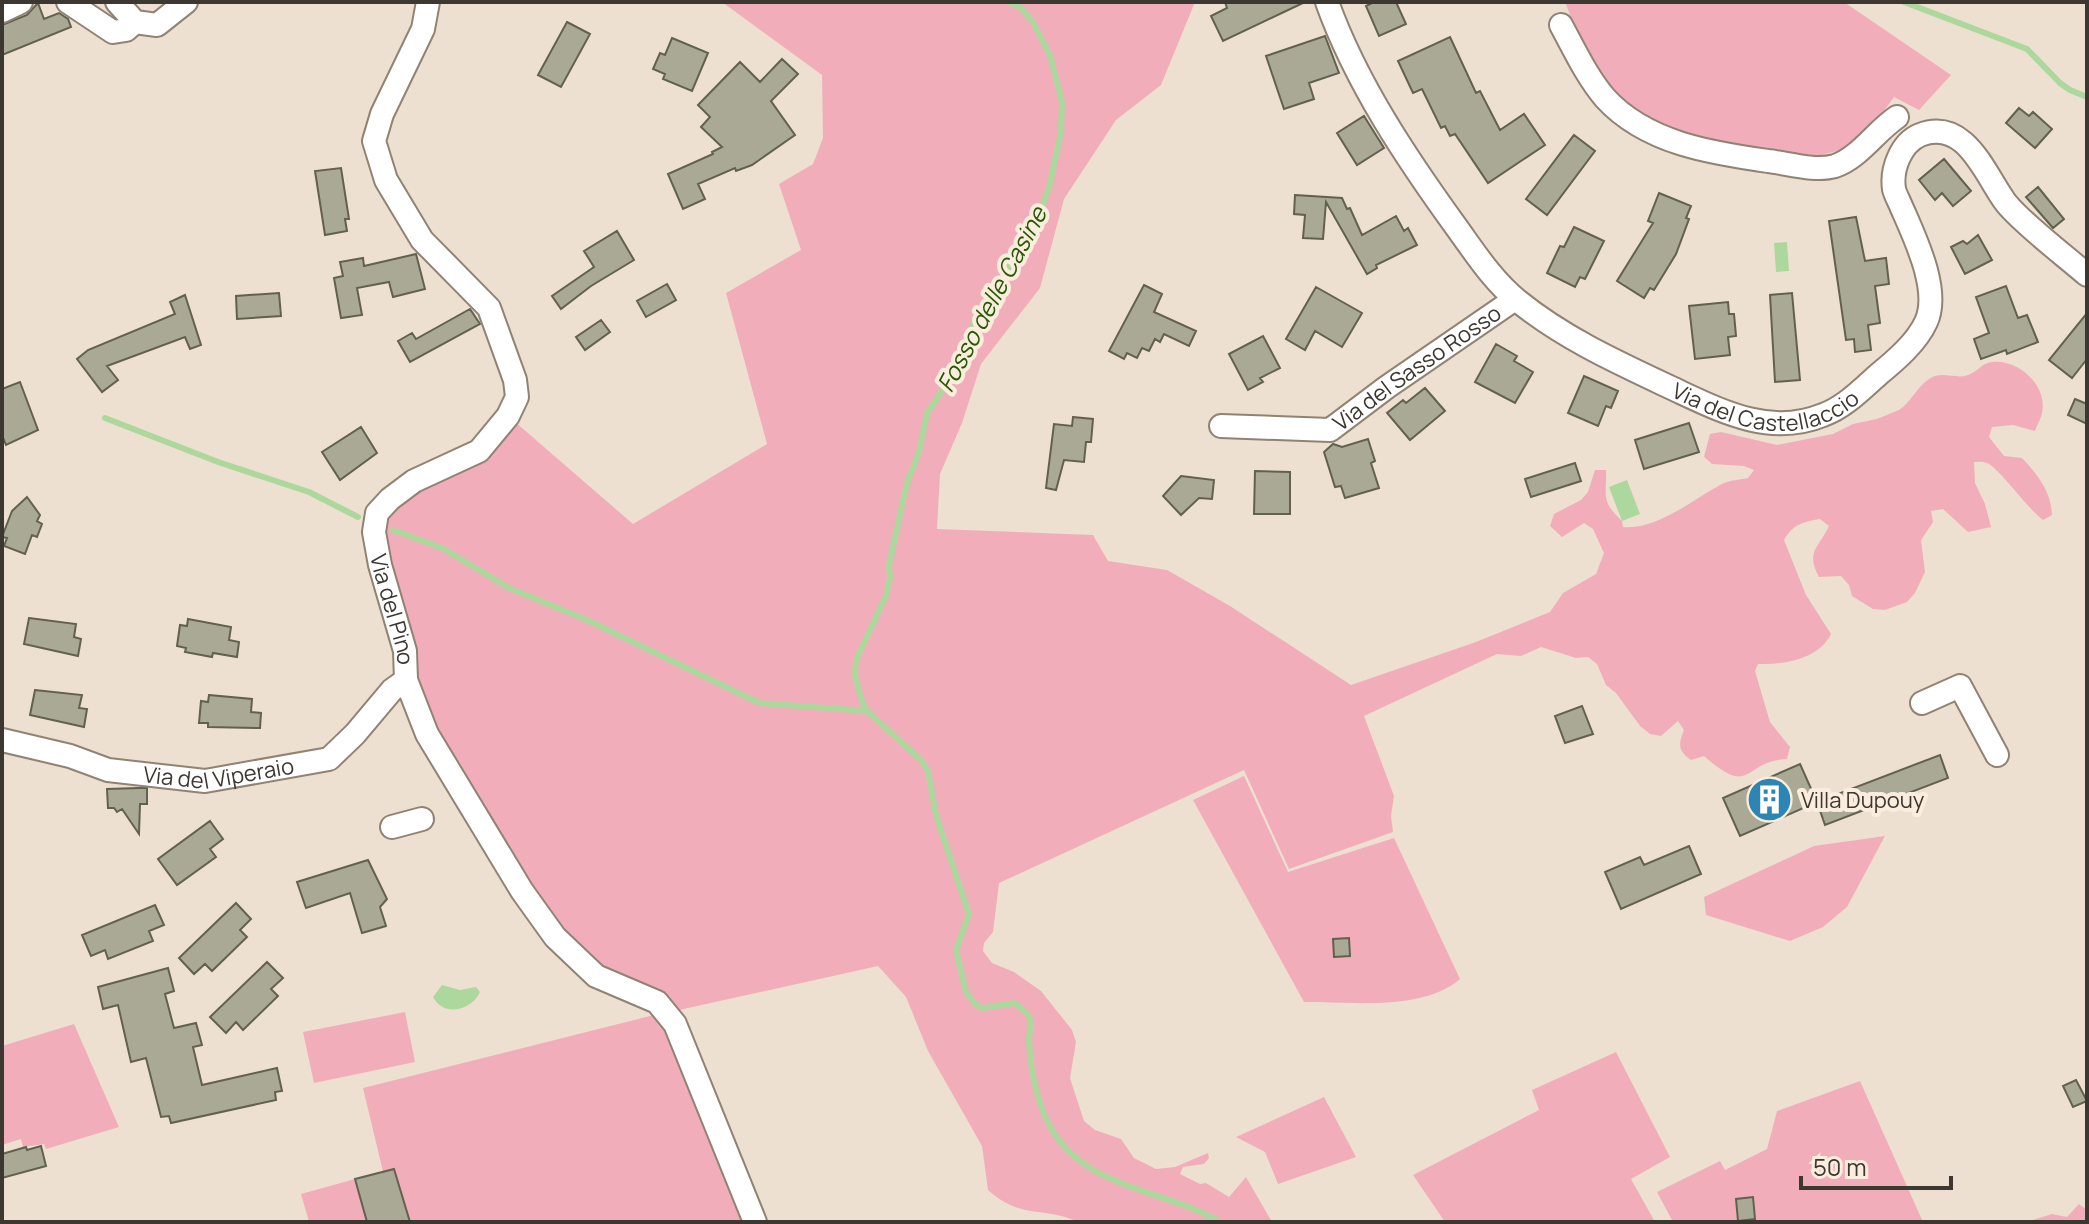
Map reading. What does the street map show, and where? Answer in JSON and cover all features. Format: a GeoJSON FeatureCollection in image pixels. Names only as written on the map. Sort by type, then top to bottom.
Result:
{"type":"FeatureCollection","features":[{"type":"Feature","properties":{"kind":"street"},"geometry":{"type":"LineString","coordinates":[[2,11],[21,2]]}},
{"type":"Feature","properties":{"kind":"street"},"geometry":{"type":"LineString","coordinates":[[68,2],[113,32],[126,30],[135,22]]}},
{"type":"Feature","properties":{"kind":"street"},"geometry":{"type":"LineString","coordinates":[[117,2],[135,22],[157,25],[186,2]]}},
{"type":"Feature","properties":{"kind":"street","name":"Via del Pino"},"geometry":{"type":"LineString","coordinates":[[428,2],[423,29],[382,114],[374,141],[386,180],[422,240],[489,308],[515,380],[517,397],[508,416],[479,451],[414,481],[377,513],[374,532],[405,651],[406,680],[427,734],[500,856],[555,937],[596,976],[657,1002],[675,1024],[755,1222]]}},
{"type":"Feature","properties":{"kind":"street","name":"Via del Castellaccio"},"geometry":{"type":"LineString","coordinates":[[1327,2],[1368,90],[1401,146],[1483,264],[1515,299],[1552,327],[1611,360],[1765,425],[1794,424],[1825,415],[1853,397],[1914,340],[1927,320],[1928,274],[1894,189],[1899,155],[1918,136]]}},
{"type":"Feature","properties":{"kind":"street"},"geometry":{"type":"LineString","coordinates":[[1561,25],[1606,99],[1646,131],[1711,153],[1812,167],[1834,166],[1855,154],[1893,113],[1918,136],[1945,132],[1965,143],[1984,166],[2007,204],[2087,275]]}},
{"type":"Feature","properties":{"kind":"street","name":"Via del Sasso Rosso"},"geometry":{"type":"LineString","coordinates":[[1221,426],[1330,430],[1515,299]]}},
{"type":"Feature","properties":{"kind":"street","name":"Via del Viperaio"},"geometry":{"type":"LineString","coordinates":[[2,740],[70,756],[108,770],[235,784],[329,759],[392,690],[406,680]]}},
{"type":"Feature","properties":{"kind":"street"},"geometry":{"type":"LineString","coordinates":[[1922,703],[1960,686],[1997,755]]}},
{"type":"Feature","properties":{"kind":"street"},"geometry":{"type":"LineString","coordinates":[[392,827],[422,819]]}},
{"type":"Feature","properties":{"kind":"shaded area"},"geometry":{"type":"Polygon","coordinates":[[[722,2],[1195,2],[1161,85],[1116,120],[1064,199],[1040,288],[981,364],[962,423],[940,474],[937,529],[1093,535],[1108,561],[1167,570],[1230,606],[1351,685],[1476,642],[1550,612],[1563,593],[1596,574],[1604,553],[1593,529],[1584,523],[1562,537],[1550,526],[1554,514],[1581,500],[1588,492],[1595,470],[1606,470],[1608,502],[1623,527],[1649,524],[1722,484],[1748,478],[1754,470],[1744,466],[1712,464],[1704,457],[1710,434],[1721,432],[1777,445],[1833,434],[1853,424],[1899,410],[1933,377],[1965,376],[1992,362],[2002,362],[2021,370],[2041,393],[2042,413],[2035,431],[2013,425],[1992,427],[1989,437],[2004,456],[2022,458],[2033,471],[2043,484],[2052,515],[2043,520],[1992,466],[1974,462],[1975,483],[1991,527],[1968,532],[1943,509],[1931,511],[1933,522],[1921,540],[1925,572],[1907,602],[1885,610],[1873,609],[1852,596],[1849,585],[1841,576],[1819,577],[1813,555],[1829,526],[1820,519],[1795,527],[1784,540],[1806,595],[1831,634],[1818,649],[1800,659],[1758,664],[1755,671],[1770,722],[1790,747],[1787,759],[1762,765],[1747,774],[1731,775],[1704,756],[1691,760],[1681,750],[1684,730],[1678,721],[1661,736],[1650,734],[1606,685],[1597,664],[1588,657],[1576,658],[1541,647],[1521,656],[1497,654],[1364,716],[1394,796],[1391,816],[1393,832],[1289,869],[1244,770],[999,883],[993,932],[984,943],[983,951],[992,963],[1014,972],[1041,991],[1072,1030],[1076,1042],[1070,1078],[1084,1121],[1095,1130],[1121,1139],[1134,1158],[1156,1169],[1175,1167],[1208,1153],[1209,1158],[1204,1164],[1183,1167],[1180,1174],[1200,1184],[1206,1183],[1229,1197],[1246,1177],[1272,1222],[1078,1222],[1011,1205],[988,1190],[982,1146],[928,1051],[906,997],[878,966],[679,1010],[661,995],[615,978],[565,935],[428,722],[379,538],[383,520],[394,508],[514,421],[633,524],[767,444],[726,293],[801,250],[779,184],[813,164],[823,138],[822,75],[722,2]]]}},
{"type":"Feature","properties":{"kind":"shaded area"},"geometry":{"type":"Polygon","coordinates":[[[1565,2],[1844,2],[1951,75],[1919,110],[1894,97],[1878,119],[1848,148],[1814,157],[1720,147],[1652,122],[1612,92],[1585,53],[1565,2]]]}},
{"type":"Feature","properties":{"kind":"shaded area"},"geometry":{"type":"Polygon","coordinates":[[[1787,242],[1789,271],[1776,272],[1774,243],[1787,242]]]}},
{"type":"Feature","properties":{"kind":"shaded area"},"geometry":{"type":"Polygon","coordinates":[[[1627,480],[1640,514],[1622,521],[1609,487],[1627,480]]]}},
{"type":"Feature","properties":{"kind":"shaded area"},"geometry":{"type":"Polygon","coordinates":[[[1244,776],[1288,872],[1394,838],[1460,979],[1445,989],[1407,1000],[1304,1002],[1193,800],[1244,776]]]}},
{"type":"Feature","properties":{"kind":"shaded area"},"geometry":{"type":"Polygon","coordinates":[[[1885,836],[1847,907],[1823,927],[1790,941],[1706,915],[1704,897],[1814,846],[1885,836]]]}},
{"type":"Feature","properties":{"kind":"shaded area"},"geometry":{"type":"Polygon","coordinates":[[[442,985],[460,990],[476,987],[480,992],[465,1007],[444,1008],[433,997],[442,985]]]}},
{"type":"Feature","properties":{"kind":"shaded area"},"geometry":{"type":"Polygon","coordinates":[[[405,1012],[415,1062],[314,1083],[303,1032],[405,1012]]]}},
{"type":"Feature","properties":{"kind":"shaded area"},"geometry":{"type":"Polygon","coordinates":[[[658,1014],[668,1023],[747,1222],[395,1222],[363,1088],[658,1014]]]}},
{"type":"Feature","properties":{"kind":"shaded area"},"geometry":{"type":"Polygon","coordinates":[[[74,1024],[119,1127],[46,1149],[44,1144],[23,1147],[21,1139],[2,1145],[2,1046],[74,1024]]]}},
{"type":"Feature","properties":{"kind":"shaded area"},"geometry":{"type":"Polygon","coordinates":[[[1616,1052],[1670,1157],[1631,1179],[1655,1222],[1445,1222],[1413,1175],[1539,1110],[1532,1090],[1616,1052]]]}},
{"type":"Feature","properties":{"kind":"shaded area"},"geometry":{"type":"Polygon","coordinates":[[[1860,1081],[1923,1222],[1673,1222],[1657,1192],[1720,1161],[1725,1170],[1767,1149],[1777,1111],[1860,1081]]]}},
{"type":"Feature","properties":{"kind":"shaded area"},"geometry":{"type":"Polygon","coordinates":[[[1324,1097],[1356,1157],[1278,1184],[1265,1152],[1236,1137],[1324,1097]]]}},
{"type":"Feature","properties":{"kind":"shaded area"},"geometry":{"type":"Polygon","coordinates":[[[355,1179],[367,1222],[309,1222],[301,1194],[355,1179]]]}},
{"type":"Feature","properties":{"kind":"shaded area"},"geometry":{"type":"Polygon","coordinates":[[[2079,1204],[2087,1210],[2087,1222],[2026,1222],[2052,1214],[2067,1217],[2079,1204]]]}},
{"type":"Feature","properties":{"kind":"building"},"geometry":{"type":"Polygon","coordinates":[[[1225,2],[1305,2],[1223,41],[1211,16],[1227,8],[1225,2]]]}},
{"type":"Feature","properties":{"kind":"building"},"geometry":{"type":"Polygon","coordinates":[[[1374,2],[1396,2],[1406,24],[1379,36],[1366,6],[1374,2]]]}},
{"type":"Feature","properties":{"kind":"building"},"geometry":{"type":"Polygon","coordinates":[[[38,3],[44,19],[59,13],[68,19],[71,27],[2,55],[2,25],[27,15],[38,3]]]}},
{"type":"Feature","properties":{"kind":"building"},"geometry":{"type":"Polygon","coordinates":[[[567,22],[590,34],[561,87],[538,75],[567,22]]]}},
{"type":"Feature","properties":{"kind":"building"},"geometry":{"type":"Polygon","coordinates":[[[1325,36],[1339,73],[1309,83],[1314,99],[1284,109],[1266,56],[1325,36]]]}},
{"type":"Feature","properties":{"kind":"building"},"geometry":{"type":"Polygon","coordinates":[[[1450,37],[1476,93],[1480,91],[1500,130],[1524,114],[1545,145],[1488,183],[1455,134],[1450,136],[1445,126],[1441,128],[1422,89],[1413,93],[1398,61],[1450,37]]]}},
{"type":"Feature","properties":{"kind":"building"},"geometry":{"type":"Polygon","coordinates":[[[672,38],[708,53],[692,91],[663,79],[665,74],[653,69],[660,53],[665,55],[672,38]]]}},
{"type":"Feature","properties":{"kind":"building"},"geometry":{"type":"Polygon","coordinates":[[[782,59],[798,74],[771,101],[795,135],[752,165],[736,171],[735,168],[698,184],[705,199],[683,209],[668,174],[722,147],[701,127],[710,117],[698,105],[740,62],[760,82],[782,59]]]}},
{"type":"Feature","properties":{"kind":"building"},"geometry":{"type":"Polygon","coordinates":[[[2019,108],[2029,116],[2033,112],[2052,129],[2035,148],[2006,123],[2019,108]]]}},
{"type":"Feature","properties":{"kind":"building"},"geometry":{"type":"Polygon","coordinates":[[[1364,116],[1384,148],[1357,165],[1337,133],[1364,116]]]}},
{"type":"Feature","properties":{"kind":"building"},"geometry":{"type":"Polygon","coordinates":[[[1574,135],[1595,151],[1547,215],[1526,199],[1574,135]]]}},
{"type":"Feature","properties":{"kind":"building"},"geometry":{"type":"Polygon","coordinates":[[[1944,159],[1971,191],[1953,206],[1942,193],[1935,200],[1919,180],[1944,159]]]}},
{"type":"Feature","properties":{"kind":"building"},"geometry":{"type":"Polygon","coordinates":[[[341,168],[349,219],[345,219],[347,231],[325,235],[315,171],[341,168]]]}},
{"type":"Feature","properties":{"kind":"building"},"geometry":{"type":"Polygon","coordinates":[[[2038,187],[2064,219],[2053,228],[2026,197],[2038,187]]]}},
{"type":"Feature","properties":{"kind":"building"},"geometry":{"type":"Polygon","coordinates":[[[1659,193],[1691,206],[1676,254],[1654,290],[1650,288],[1644,298],[1617,281],[1653,223],[1648,221],[1659,193]]]}},
{"type":"Feature","properties":{"kind":"building"},"geometry":{"type":"Polygon","coordinates":[[[1295,195],[1342,198],[1362,235],[1396,216],[1404,231],[1408,228],[1417,245],[1376,265],[1377,268],[1367,274],[1326,202],[1323,239],[1303,238],[1305,215],[1294,214],[1295,195]]]}},
{"type":"Feature","properties":{"kind":"building"},"geometry":{"type":"Polygon","coordinates":[[[1856,217],[1865,261],[1886,258],[1889,284],[1875,286],[1880,323],[1868,325],[1871,350],[1855,352],[1854,339],[1846,340],[1829,221],[1856,217]]]}},
{"type":"Feature","properties":{"kind":"building"},"geometry":{"type":"Polygon","coordinates":[[[1574,227],[1604,241],[1585,279],[1580,277],[1575,287],[1547,273],[1560,246],[1564,247],[1574,227]]]}},
{"type":"Feature","properties":{"kind":"building"},"geometry":{"type":"Polygon","coordinates":[[[617,231],[634,260],[561,309],[552,296],[594,267],[584,251],[617,231]]]}},
{"type":"Feature","properties":{"kind":"building"},"geometry":{"type":"Polygon","coordinates":[[[1978,235],[1992,260],[1965,274],[1951,247],[1963,241],[1967,244],[1978,235]]]}},
{"type":"Feature","properties":{"kind":"building"},"geometry":{"type":"Polygon","coordinates":[[[416,254],[425,289],[393,297],[389,282],[357,288],[362,315],[341,318],[334,278],[343,276],[340,262],[363,258],[364,266],[416,254]]]}},
{"type":"Feature","properties":{"kind":"building"},"geometry":{"type":"Polygon","coordinates":[[[667,284],[676,300],[646,317],[637,301],[667,284]]]}},
{"type":"Feature","properties":{"kind":"building"},"geometry":{"type":"Polygon","coordinates":[[[1144,285],[1162,294],[1154,312],[1196,331],[1189,346],[1164,334],[1160,342],[1155,339],[1149,351],[1142,348],[1137,358],[1127,353],[1124,359],[1109,351],[1144,285]]]}},
{"type":"Feature","properties":{"kind":"building"},"geometry":{"type":"Polygon","coordinates":[[[2006,286],[2018,318],[2027,315],[2038,342],[2007,354],[2006,350],[1981,359],[1974,339],[1989,333],[1976,297],[2006,286]]]}},
{"type":"Feature","properties":{"kind":"building"},"geometry":{"type":"Polygon","coordinates":[[[1316,287],[1362,313],[1342,347],[1315,331],[1305,350],[1286,339],[1316,287]]]}},
{"type":"Feature","properties":{"kind":"building"},"geometry":{"type":"Polygon","coordinates":[[[279,293],[281,316],[237,319],[236,296],[279,293]]]}},
{"type":"Feature","properties":{"kind":"building"},"geometry":{"type":"Polygon","coordinates":[[[1792,293],[1800,380],[1775,382],[1770,295],[1792,293]]]}},
{"type":"Feature","properties":{"kind":"building"},"geometry":{"type":"Polygon","coordinates":[[[185,295],[201,345],[190,349],[185,337],[107,366],[118,380],[102,392],[77,359],[88,350],[175,314],[170,302],[185,295]]]}},
{"type":"Feature","properties":{"kind":"building"},"geometry":{"type":"Polygon","coordinates":[[[1728,302],[1729,314],[1734,314],[1736,336],[1728,337],[1730,355],[1695,359],[1689,306],[1728,302]]]}},
{"type":"Feature","properties":{"kind":"building"},"geometry":{"type":"Polygon","coordinates":[[[470,309],[480,324],[410,362],[398,341],[412,333],[416,339],[470,309]]]}},
{"type":"Feature","properties":{"kind":"building"},"geometry":{"type":"Polygon","coordinates":[[[2087,313],[2087,359],[2072,378],[2049,360],[2087,313]]]}},
{"type":"Feature","properties":{"kind":"building"},"geometry":{"type":"Polygon","coordinates":[[[601,320],[610,332],[585,350],[576,337],[601,320]]]}},
{"type":"Feature","properties":{"kind":"building"},"geometry":{"type":"Polygon","coordinates":[[[1263,336],[1280,368],[1260,378],[1263,382],[1248,390],[1229,354],[1263,336]]]}},
{"type":"Feature","properties":{"kind":"building"},"geometry":{"type":"Polygon","coordinates":[[[1496,344],[1517,356],[1514,361],[1533,372],[1515,403],[1475,382],[1496,344]]]}},
{"type":"Feature","properties":{"kind":"building"},"geometry":{"type":"Polygon","coordinates":[[[1584,376],[1618,391],[1611,408],[1606,406],[1598,426],[1568,413],[1584,376]]]}},
{"type":"Feature","properties":{"kind":"building"},"geometry":{"type":"Polygon","coordinates":[[[20,382],[38,430],[6,445],[2,435],[2,389],[20,382]]]}},
{"type":"Feature","properties":{"kind":"building"},"geometry":{"type":"Polygon","coordinates":[[[1425,388],[1445,411],[1410,440],[1387,413],[1425,388]]]}},
{"type":"Feature","properties":{"kind":"building"},"geometry":{"type":"Polygon","coordinates":[[[2075,399],[2087,404],[2087,424],[2068,415],[2075,399]]]}},
{"type":"Feature","properties":{"kind":"building"},"geometry":{"type":"Polygon","coordinates":[[[1073,417],[1093,419],[1091,442],[1086,442],[1084,462],[1064,460],[1056,490],[1046,488],[1054,424],[1072,426],[1073,417]]]}},
{"type":"Feature","properties":{"kind":"building"},"geometry":{"type":"Polygon","coordinates":[[[1689,423],[1699,452],[1644,469],[1635,440],[1689,423]]]}},
{"type":"Feature","properties":{"kind":"building"},"geometry":{"type":"Polygon","coordinates":[[[361,427],[377,453],[340,480],[322,452],[361,427]]]}},
{"type":"Feature","properties":{"kind":"building"},"geometry":{"type":"Polygon","coordinates":[[[1368,439],[1379,488],[1345,498],[1341,486],[1335,487],[1324,452],[1333,444],[1342,447],[1368,439]]]}},
{"type":"Feature","properties":{"kind":"building"},"geometry":{"type":"Polygon","coordinates":[[[1575,463],[1581,481],[1531,497],[1525,479],[1575,463]]]}},
{"type":"Feature","properties":{"kind":"building"},"geometry":{"type":"Polygon","coordinates":[[[1255,471],[1290,472],[1290,514],[1254,514],[1255,471]]]}},
{"type":"Feature","properties":{"kind":"building"},"geometry":{"type":"Polygon","coordinates":[[[1181,476],[1214,480],[1212,499],[1199,498],[1181,515],[1163,496],[1181,476]]]}},
{"type":"Feature","properties":{"kind":"building"},"geometry":{"type":"Polygon","coordinates":[[[27,497],[40,515],[37,521],[42,524],[37,537],[32,535],[25,554],[4,546],[7,538],[2,537],[12,511],[27,497]]]}},
{"type":"Feature","properties":{"kind":"building"},"geometry":{"type":"Polygon","coordinates":[[[29,618],[76,624],[74,637],[81,639],[78,656],[24,644],[29,618]]]}},
{"type":"Feature","properties":{"kind":"building"},"geometry":{"type":"Polygon","coordinates":[[[188,619],[231,627],[229,640],[239,642],[237,657],[213,653],[212,657],[185,652],[186,648],[177,646],[180,625],[187,626],[188,619]]]}},
{"type":"Feature","properties":{"kind":"building"},"geometry":{"type":"Polygon","coordinates":[[[35,690],[82,695],[79,708],[87,709],[84,727],[30,715],[35,690]]]}},
{"type":"Feature","properties":{"kind":"building"},"geometry":{"type":"Polygon","coordinates":[[[209,695],[252,699],[251,712],[261,713],[260,728],[208,727],[208,723],[199,723],[201,701],[208,702],[209,695]]]}},
{"type":"Feature","properties":{"kind":"building"},"geometry":{"type":"Polygon","coordinates":[[[1582,706],[1593,734],[1565,743],[1555,716],[1582,706]]]}},
{"type":"Feature","properties":{"kind":"building"},"geometry":{"type":"Polygon","coordinates":[[[1940,755],[1948,778],[1825,825],[1817,802],[1940,755]]]}},
{"type":"Feature","properties":{"kind":"building","name":"Villa Dupouy"},"geometry":{"type":"Polygon","coordinates":[[[1800,764],[1817,802],[1740,836],[1723,798],[1800,764]]]}},
{"type":"Feature","properties":{"kind":"building"},"geometry":{"type":"Polygon","coordinates":[[[147,788],[147,804],[140,804],[139,834],[122,809],[117,812],[114,808],[108,808],[107,789],[147,788]]]}},
{"type":"Feature","properties":{"kind":"building"},"geometry":{"type":"Polygon","coordinates":[[[210,821],[223,839],[210,849],[216,857],[177,885],[158,859],[210,821]]]}},
{"type":"Feature","properties":{"kind":"building"},"geometry":{"type":"Polygon","coordinates":[[[1689,846],[1701,874],[1621,909],[1605,872],[1640,857],[1644,865],[1689,846]]]}},
{"type":"Feature","properties":{"kind":"building"},"geometry":{"type":"Polygon","coordinates":[[[368,860],[387,899],[380,907],[386,926],[362,933],[350,893],[306,908],[297,882],[368,860]]]}},
{"type":"Feature","properties":{"kind":"building"},"geometry":{"type":"Polygon","coordinates":[[[236,903],[251,919],[240,930],[247,937],[212,971],[205,964],[194,974],[179,958],[236,903]]]}},
{"type":"Feature","properties":{"kind":"building"},"geometry":{"type":"Polygon","coordinates":[[[155,905],[164,925],[149,931],[153,941],[108,959],[105,950],[91,956],[82,935],[155,905]]]}},
{"type":"Feature","properties":{"kind":"building"},"geometry":{"type":"Polygon","coordinates":[[[1349,938],[1350,956],[1334,957],[1333,939],[1349,938]]]}},
{"type":"Feature","properties":{"kind":"building"},"geometry":{"type":"Polygon","coordinates":[[[267,962],[283,978],[271,989],[278,996],[243,1030],[236,1022],[226,1033],[210,1017],[267,962]]]}},
{"type":"Feature","properties":{"kind":"building"},"geometry":{"type":"Polygon","coordinates":[[[168,968],[174,991],[165,994],[174,1028],[196,1023],[202,1045],[193,1047],[202,1085],[277,1068],[282,1091],[275,1092],[276,1100],[171,1123],[169,1116],[161,1117],[146,1058],[131,1062],[118,1005],[103,1009],[98,987],[168,968]]]}},
{"type":"Feature","properties":{"kind":"building"},"geometry":{"type":"Polygon","coordinates":[[[2076,1080],[2087,1101],[2073,1107],[2063,1086],[2076,1080]]]}},
{"type":"Feature","properties":{"kind":"building"},"geometry":{"type":"Polygon","coordinates":[[[41,1146],[46,1166],[2,1178],[2,1154],[41,1146]]]}},
{"type":"Feature","properties":{"kind":"building"},"geometry":{"type":"Polygon","coordinates":[[[394,1169],[410,1222],[367,1222],[355,1179],[394,1169]]]}},
{"type":"Feature","properties":{"kind":"building"},"geometry":{"type":"Polygon","coordinates":[[[1753,1197],[1755,1219],[1738,1221],[1736,1199],[1753,1197]]]}},
{"type":"Feature","properties":{"kind":"waterway","name":"Fosso delle Casine"},"geometry":{"type":"LineString","coordinates":[[1009,2],[1021,8],[1033,22],[1050,55],[1062,102],[1061,132],[1049,188],[1037,220],[975,319],[958,367],[927,413],[919,452],[907,483],[889,565],[886,596],[856,660],[855,676],[867,711],[921,760],[928,771],[936,815],[969,914],[956,950],[966,992],[976,1005],[983,1008],[1015,1003],[1028,1016],[1031,1021],[1029,1039],[1033,1074],[1038,1097],[1051,1128],[1066,1148],[1084,1164],[1105,1176],[1220,1222]]}},
{"type":"Feature","properties":{"kind":"waterway"},"geometry":{"type":"LineString","coordinates":[[1904,2],[2027,49],[2060,83],[2087,97]]}},
{"type":"Feature","properties":{"kind":"waterway"},"geometry":{"type":"LineString","coordinates":[[105,418],[218,462],[309,492],[358,517]]}},
{"type":"Feature","properties":{"kind":"waterway"},"geometry":{"type":"LineString","coordinates":[[393,530],[442,548],[509,588],[587,620],[759,703],[867,711]]}},
{"type":"Feature","properties":{"kind":"place","name":"Villa Dupouy"},"geometry":{"type":"Point","coordinates":[1770,800]}}]}
